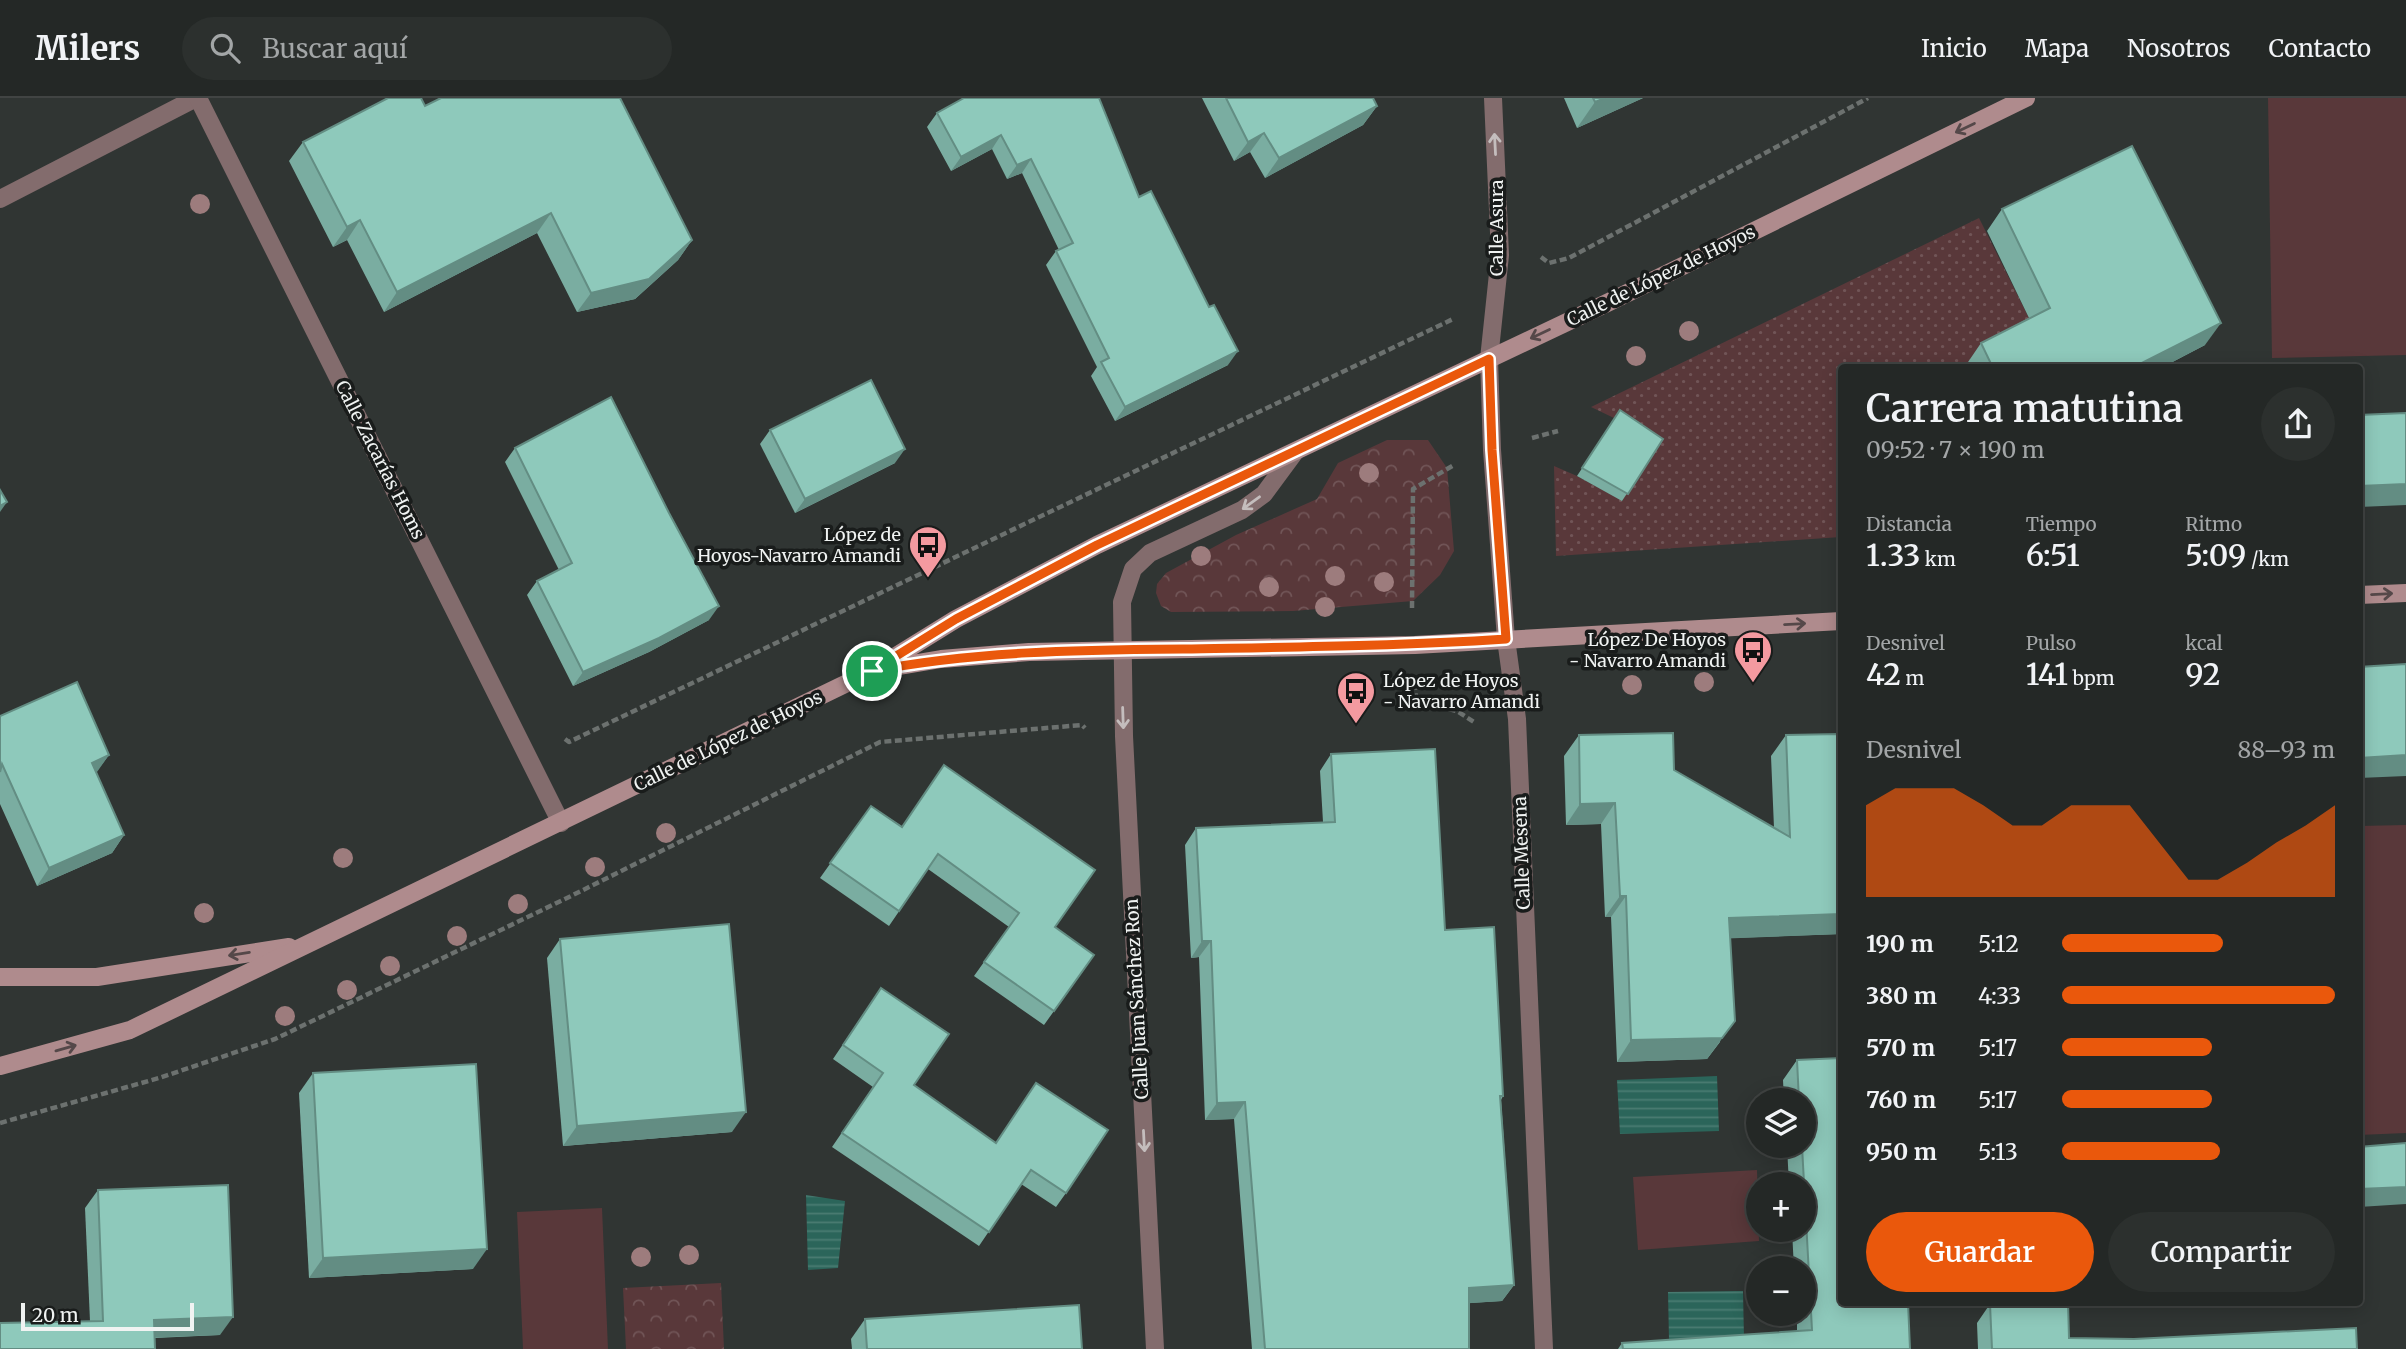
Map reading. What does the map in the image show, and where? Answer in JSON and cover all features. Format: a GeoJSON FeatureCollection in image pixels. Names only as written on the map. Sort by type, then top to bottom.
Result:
{"type":"FeatureCollection","features":[{"type":"Feature","properties":{"kind":"street"},"geometry":{"type":"LineString","coordinates":[[0,199],[197,98]]}},
{"type":"Feature","properties":{"kind":"street","name":"Calle Zacarías Homs"},"geometry":{"type":"LineString","coordinates":[[197,98],[561,823]]}},
{"type":"Feature","properties":{"kind":"street","name":"Calle Asura"},"geometry":{"type":"LineString","coordinates":[[1489,359],[1500,255],[1493,98]]}},
{"type":"Feature","properties":{"kind":"street","name":"Calle de López de Hoyos"},"geometry":{"type":"LineString","coordinates":[[0,1066],[130,1030],[872,671],[956,619],[1097,545],[1489,359],[2026,98]]}},
{"type":"Feature","properties":{"kind":"street","name":"Calle Mesena"},"geometry":{"type":"LineString","coordinates":[[1489,359],[1492,450],[1506,639],[1517,719],[1544,1349]]}},
{"type":"Feature","properties":{"kind":"street","name":"Calle de López de Hoyos"},"geometry":{"type":"LineString","coordinates":[[1121,649],[1122,601],[1133,569],[1150,553],[1242,510],[1264,494],[1295,452]]}},
{"type":"Feature","properties":{"kind":"street"},"geometry":{"type":"LineString","coordinates":[[2363,596],[2406,593]]}},
{"type":"Feature","properties":{"kind":"street"},"geometry":{"type":"LineString","coordinates":[[872,671],[932,660],[987,655],[1121,649],[1415,645],[1838,621]]}},
{"type":"Feature","properties":{"kind":"street","name":"Calle Juan Sánchez Ron"},"geometry":{"type":"LineString","coordinates":[[1121,649],[1155,1349]]}},
{"type":"Feature","properties":{"kind":"street","name":"Calle de López de Hoyos"},"geometry":{"type":"LineString","coordinates":[[0,976],[97,977],[306,944]]}},
{"type":"Feature","properties":{"kind":"path"},"geometry":{"type":"LineString","coordinates":[[1500,255],[1535,253],[1549,262],[1569,258],[1868,98]]}},
{"type":"Feature","properties":{"kind":"path"},"geometry":{"type":"LineString","coordinates":[[561,736],[569,742],[1462,315]]}},
{"type":"Feature","properties":{"kind":"path"},"geometry":{"type":"LineString","coordinates":[[1474,722],[1457,711],[1416,702],[1412,604],[1413,489],[1447,468],[1492,450],[1558,431]]}},
{"type":"Feature","properties":{"kind":"path"},"geometry":{"type":"LineString","coordinates":[[0,1123],[159,1077],[275,1039],[567,898],[880,741],[1082,724],[1094,739],[1124,736]]}},
{"type":"Feature","properties":{"kind":"green space"},"geometry":{"type":"Polygon","coordinates":[[[2268,98],[2406,98],[2406,355],[2272,358],[2268,98]]]}},
{"type":"Feature","properties":{"kind":"green space"},"geometry":{"type":"Polygon","coordinates":[[[1979,218],[2035,330],[1968,364],[1838,364],[1838,537],[1556,556],[1554,466],[1623,501],[1614,418],[1591,407],[1979,218]]]}},
{"type":"Feature","properties":{"kind":"green space"},"geometry":{"type":"Polygon","coordinates":[[[1387,440],[1428,440],[1447,468],[1454,551],[1440,575],[1413,601],[1293,611],[1171,612],[1161,606],[1156,593],[1157,584],[1166,573],[1236,535],[1317,499],[1338,463],[1387,440]]]}},
{"type":"Feature","properties":{"kind":"green space"},"geometry":{"type":"Polygon","coordinates":[[[2406,825],[2406,1133],[2363,1135],[2363,826],[2406,825]]]}},
{"type":"Feature","properties":{"kind":"green space"},"geometry":{"type":"Polygon","coordinates":[[[1757,1170],[1746,1172],[1746,1242],[1638,1250],[1633,1177],[1757,1170]]]}},
{"type":"Feature","properties":{"kind":"green space"},"geometry":{"type":"Polygon","coordinates":[[[602,1208],[608,1349],[523,1349],[517,1212],[602,1208]]]}},
{"type":"Feature","properties":{"kind":"green space"},"geometry":{"type":"Polygon","coordinates":[[[721,1283],[724,1349],[626,1349],[623,1288],[721,1283]]]}},
{"type":"Feature","properties":{"kind":"shaded area"},"geometry":{"type":"Polygon","coordinates":[[[1717,1076],[1719,1131],[1620,1134],[1617,1080],[1717,1076]]]}},
{"type":"Feature","properties":{"kind":"shaded area"},"geometry":{"type":"Polygon","coordinates":[[[806,1195],[845,1201],[838,1268],[808,1270],[806,1195]]]}},
{"type":"Feature","properties":{"kind":"shaded area"},"geometry":{"type":"Polygon","coordinates":[[[1743,1291],[1744,1339],[1669,1340],[1668,1292],[1743,1291]]]}},
{"type":"Feature","properties":{"kind":"building"},"geometry":{"type":"Polygon","coordinates":[[[388,98],[421,98],[425,106],[441,98],[620,98],[692,240],[649,279],[591,293],[551,213],[397,292],[360,220],[347,227],[303,142],[388,98]]]}},
{"type":"Feature","properties":{"kind":"building"},"geometry":{"type":"Polygon","coordinates":[[[964,98],[1099,98],[1139,197],[1151,191],[1209,307],[1214,305],[1238,351],[1125,407],[1101,362],[1109,358],[1056,251],[1073,243],[1031,159],[1017,165],[1001,135],[961,157],[937,113],[964,98]]]}},
{"type":"Feature","properties":{"kind":"building"},"geometry":{"type":"Polygon","coordinates":[[[1226,98],[1373,98],[1377,106],[1279,158],[1264,133],[1248,142],[1226,98]]]}},
{"type":"Feature","properties":{"kind":"building"},"geometry":{"type":"Polygon","coordinates":[[[2132,146],[2221,323],[2140,364],[1991,364],[1981,343],[2050,308],[2002,209],[2132,146]]]}},
{"type":"Feature","properties":{"kind":"building"},"geometry":{"type":"Polygon","coordinates":[[[871,380],[905,449],[805,499],[770,430],[871,380]]]}},
{"type":"Feature","properties":{"kind":"building"},"geometry":{"type":"Polygon","coordinates":[[[611,397],[719,606],[659,638],[583,672],[537,581],[572,563],[515,448],[611,397]]]}},
{"type":"Feature","properties":{"kind":"building"},"geometry":{"type":"Polygon","coordinates":[[[1620,410],[1663,439],[1628,494],[1582,468],[1620,410]]]}},
{"type":"Feature","properties":{"kind":"building"},"geometry":{"type":"Polygon","coordinates":[[[2406,413],[2406,484],[2363,486],[2363,415],[2406,413]]]}},
{"type":"Feature","properties":{"kind":"building"},"geometry":{"type":"Polygon","coordinates":[[[0,490],[7,502],[0,506],[0,490]]]}},
{"type":"Feature","properties":{"kind":"building"},"geometry":{"type":"Polygon","coordinates":[[[2406,664],[2406,755],[2363,758],[2363,667],[2406,664]]]}},
{"type":"Feature","properties":{"kind":"building"},"geometry":{"type":"Polygon","coordinates":[[[77,682],[109,755],[92,763],[124,835],[49,868],[2,764],[0,772],[0,716],[77,682]]]}},
{"type":"Feature","properties":{"kind":"building"},"geometry":{"type":"Polygon","coordinates":[[[1673,733],[1674,770],[1790,837],[1786,735],[1838,734],[1838,914],[1729,918],[1735,1021],[1722,1038],[1631,1040],[1626,896],[1620,896],[1615,803],[1580,804],[1579,735],[1673,733]]]}},
{"type":"Feature","properties":{"kind":"building"},"geometry":{"type":"Polygon","coordinates":[[[1435,749],[1445,930],[1494,927],[1503,1096],[1500,1096],[1514,1285],[1469,1288],[1469,1349],[1265,1349],[1245,1102],[1217,1103],[1211,941],[1202,941],[1196,828],[1335,822],[1331,754],[1435,749]]]}},
{"type":"Feature","properties":{"kind":"building"},"geometry":{"type":"Polygon","coordinates":[[[944,765],[1095,870],[1055,927],[1094,955],[1054,1011],[984,962],[1019,913],[938,854],[899,911],[830,863],[871,806],[902,827],[944,765]]]}},
{"type":"Feature","properties":{"kind":"building"},"geometry":{"type":"Polygon","coordinates":[[[729,924],[746,1112],[577,1126],[560,939],[729,924]]]}},
{"type":"Feature","properties":{"kind":"building"},"geometry":{"type":"Polygon","coordinates":[[[881,988],[949,1034],[914,1085],[996,1143],[1036,1083],[1108,1130],[1066,1193],[1031,1170],[989,1232],[842,1133],[883,1073],[843,1045],[881,988]]]}},
{"type":"Feature","properties":{"kind":"building"},"geometry":{"type":"Polygon","coordinates":[[[1838,1058],[1838,1306],[1908,1306],[1910,1349],[1623,1349],[1622,1343],[1812,1330],[1812,1326],[1816,1326],[1816,1256],[1808,1256],[1807,1242],[1816,1242],[1816,1172],[1803,1172],[1803,1158],[1816,1158],[1816,1088],[1798,1088],[1797,1060],[1838,1058]]]}},
{"type":"Feature","properties":{"kind":"building"},"geometry":{"type":"Polygon","coordinates":[[[476,1064],[487,1249],[323,1258],[313,1073],[476,1064]]]}},
{"type":"Feature","properties":{"kind":"building"},"geometry":{"type":"Polygon","coordinates":[[[2406,1143],[2406,1187],[2363,1189],[2363,1147],[2406,1143]]]}},
{"type":"Feature","properties":{"kind":"building"},"geometry":{"type":"Polygon","coordinates":[[[228,1185],[233,1317],[154,1320],[155,1349],[0,1349],[0,1323],[103,1321],[98,1190],[228,1185]]]}},
{"type":"Feature","properties":{"kind":"building"},"geometry":{"type":"Polygon","coordinates":[[[1079,1305],[1082,1349],[867,1349],[865,1319],[1079,1305]]]}},
{"type":"Feature","properties":{"kind":"building"},"geometry":{"type":"Polygon","coordinates":[[[1990,1306],[2068,1306],[2069,1338],[2134,1339],[2356,1328],[2357,1349],[1992,1349],[1990,1306]]]}},
{"type":"Feature","properties":{"kind":"place","name":"López de Hoyos-Navarro Amandi"},"geometry":{"type":"Point","coordinates":[928,579]}},
{"type":"Feature","properties":{"kind":"place","name":"López De Hoyos - Navarro Amandi"},"geometry":{"type":"Point","coordinates":[1753,684]}},
{"type":"Feature","properties":{"kind":"place","name":"López de Hoyos - Navarro Amandi"},"geometry":{"type":"Point","coordinates":[1356,725]}},
{"type":"Feature","properties":{"kind":"route"},"geometry":{"type":"LineString","coordinates":[[1489,359],[1492,450],[1506,639],[1358,647],[1030,652],[941,659],[872,671],[956,619],[1097,545],[1489,359]]}}]}
